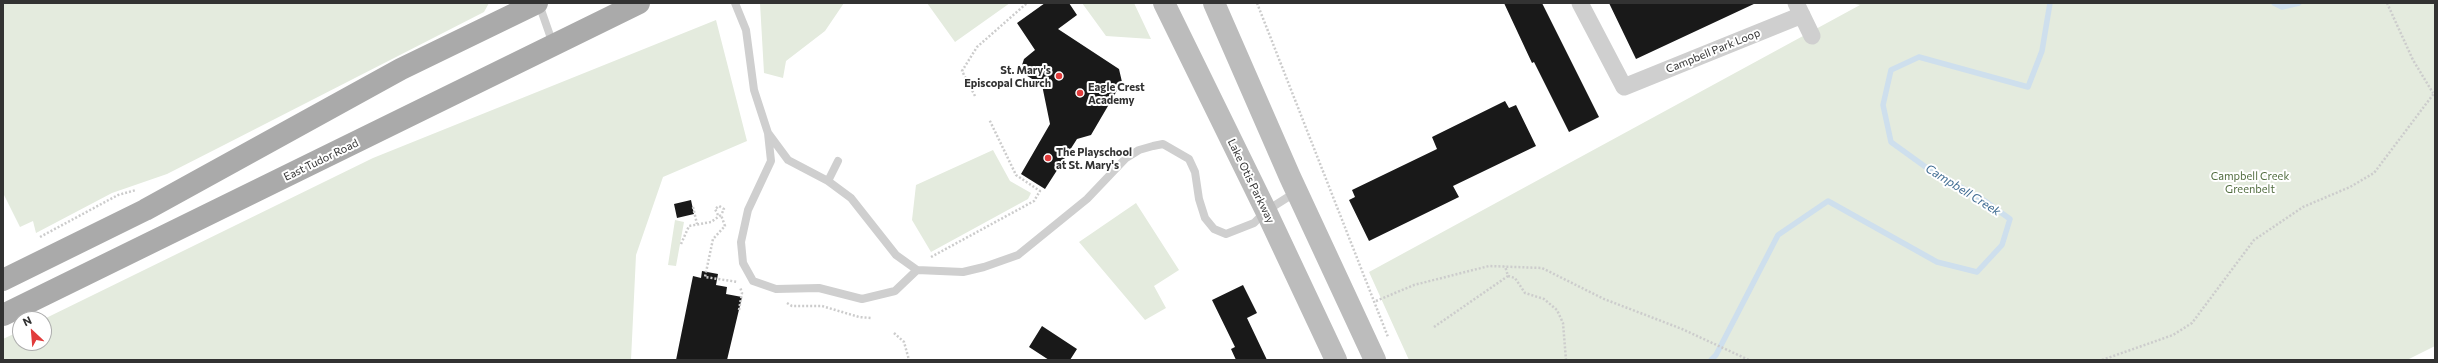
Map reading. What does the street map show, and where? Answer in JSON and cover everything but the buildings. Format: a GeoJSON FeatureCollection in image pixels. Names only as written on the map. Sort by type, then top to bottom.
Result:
{"type":"FeatureCollection","features":[{"type":"Feature","properties":{"kind":"main road"},"geometry":{"type":"LineString","coordinates":[[3,280],[139,214],[376,83],[505,14],[538,3]]}},
{"type":"Feature","properties":{"kind":"main road","name":"East Tudor Road"},"geometry":{"type":"LineString","coordinates":[[3,315],[638,3]]}},
{"type":"Feature","properties":{"kind":"main road","name":"Lake Otis Parkway"},"geometry":{"type":"LineString","coordinates":[[1164,3],[1266,211],[1336,360]]}},
{"type":"Feature","properties":{"kind":"main road"},"geometry":{"type":"LineString","coordinates":[[1214,3],[1297,192],[1375,360]]}},
{"type":"Feature","properties":{"kind":"street","name":"Campbell Park Loop"},"geometry":{"type":"LineString","coordinates":[[1580,3],[1624,87],[1799,9]]}},
{"type":"Feature","properties":{"kind":"street"},"geometry":{"type":"LineString","coordinates":[[1799,9],[1812,36]]}},
{"type":"Feature","properties":{"kind":"lane"},"geometry":{"type":"LineString","coordinates":[[538,3],[554,44]]}},
{"type":"Feature","properties":{"kind":"lane"},"geometry":{"type":"LineString","coordinates":[[735,3],[746,30],[754,90],[768,133],[771,161],[748,210],[741,242],[743,263],[753,281],[776,289],[819,288],[862,299],[895,291],[915,268]]}},
{"type":"Feature","properties":{"kind":"lane"},"geometry":{"type":"LineString","coordinates":[[768,133],[788,160],[828,181],[852,198],[896,255],[915,268],[963,272],[984,268],[1018,255],[1087,199],[1126,158],[1139,150],[1163,144],[1189,159],[1195,172],[1203,212],[1214,229],[1226,234],[1254,223],[1266,211],[1297,192]]}},
{"type":"Feature","properties":{"kind":"lane"},"geometry":{"type":"LineString","coordinates":[[828,181],[838,161]]}},
{"type":"Feature","properties":{"kind":"path"},"geometry":{"type":"LineString","coordinates":[[975,96],[962,71],[976,47],[1027,3]]}},
{"type":"Feature","properties":{"kind":"path"},"geometry":{"type":"LineString","coordinates":[[1257,3],[1344,228],[1376,301],[1389,338]]}},
{"type":"Feature","properties":{"kind":"path"},"geometry":{"type":"LineString","coordinates":[[2102,360],[2172,335],[2192,324],[2254,240],[2268,228],[2303,207],[2374,173],[2434,93],[2413,60],[2387,3]]}},
{"type":"Feature","properties":{"kind":"path"},"geometry":{"type":"LineString","coordinates":[[915,268],[1034,201],[1040,191],[1016,175],[989,119]]}},
{"type":"Feature","properties":{"kind":"path"},"geometry":{"type":"LineString","coordinates":[[693,207],[697,224]]}},
{"type":"Feature","properties":{"kind":"path"},"geometry":{"type":"LineString","coordinates":[[681,244],[685,230],[689,226],[711,222],[719,215],[725,226],[713,239],[705,277],[738,282],[742,293],[739,310]]}},
{"type":"Feature","properties":{"kind":"path"},"geometry":{"type":"LineString","coordinates":[[1376,301],[1414,284],[1489,266],[1542,268],[1604,300],[1682,330],[1749,360]]}},
{"type":"Feature","properties":{"kind":"path"},"geometry":{"type":"LineString","coordinates":[[1505,266],[1508,276]]}},
{"type":"Feature","properties":{"kind":"path"},"geometry":{"type":"LineString","coordinates":[[1434,327],[1508,276]]}},
{"type":"Feature","properties":{"kind":"path"},"geometry":{"type":"LineString","coordinates":[[1508,276],[1515,278],[1525,293],[1544,299],[1557,310],[1563,323],[1566,360]]}},
{"type":"Feature","properties":{"kind":"path"},"geometry":{"type":"LineString","coordinates":[[781,299],[792,306],[822,306],[859,317],[871,318]]}},
{"type":"Feature","properties":{"kind":"path"},"geometry":{"type":"LineString","coordinates":[[894,333],[904,342],[909,360]]}},
{"type":"Feature","properties":{"kind":"green space"},"geometry":{"type":"Polygon","coordinates":[[[3,3],[489,3],[484,12],[167,174],[112,193],[36,233],[33,221],[20,227],[3,193],[3,3]]]}},
{"type":"Feature","properties":{"kind":"green space"},"geometry":{"type":"Polygon","coordinates":[[[760,3],[844,3],[825,31],[786,61],[783,78],[764,73],[760,3]]]}},
{"type":"Feature","properties":{"kind":"green space"},"geometry":{"type":"Polygon","coordinates":[[[927,3],[1010,3],[955,42],[927,3]]]}},
{"type":"Feature","properties":{"kind":"green space"},"geometry":{"type":"Polygon","coordinates":[[[1082,3],[1134,3],[1151,39],[1106,36],[1082,3]]]}},
{"type":"Feature","properties":{"kind":"green space","name":"Campbell Creek Greenbelt"},"geometry":{"type":"Polygon","coordinates":[[[1850,3],[2435,3],[2435,346],[2407,360],[1409,360],[1369,272],[1860,5],[1850,3]]]}},
{"type":"Feature","properties":{"kind":"green space"},"geometry":{"type":"Polygon","coordinates":[[[716,20],[747,141],[663,177],[636,255],[631,360],[3,360],[3,339],[12,335],[12,351],[52,351],[52,315],[373,158],[716,20]]]}},
{"type":"Feature","properties":{"kind":"green space"},"geometry":{"type":"Polygon","coordinates":[[[993,150],[1010,181],[1031,193],[1028,199],[931,252],[912,220],[916,185],[993,150]]]}},
{"type":"Feature","properties":{"kind":"green space"},"geometry":{"type":"Polygon","coordinates":[[[1136,203],[1179,270],[1154,286],[1166,308],[1145,320],[1079,242],[1136,203]]]}},
{"type":"Feature","properties":{"kind":"green space"},"geometry":{"type":"Polygon","coordinates":[[[675,220],[684,222],[676,266],[668,265],[675,220]]]}},
{"type":"Feature","properties":{"kind":"waterway","name":"Campbell Creek"},"geometry":{"type":"LineString","coordinates":[[1711,360],[1716,355],[1778,235],[1828,201],[1937,262],[1977,272],[2002,245],[2010,219],[1985,201],[1927,168],[1891,142],[1883,105],[1891,70],[1919,57],[2028,87],[2042,51],[2050,3]]}},
{"type":"Feature","properties":{"kind":"waterway","name":"Campbell Creek"},"geometry":{"type":"LineString","coordinates":[[2274,3],[2282,7],[2299,3]]}},
{"type":"Feature","properties":{"kind":"place","name":"St. Mary's Episcopal Church"},"geometry":{"type":"Point","coordinates":[1059,76]}},
{"type":"Feature","properties":{"kind":"place","name":"Eagle Crest Academy"},"geometry":{"type":"Point","coordinates":[1080,93]}},
{"type":"Feature","properties":{"kind":"place","name":"The Playschool at St. Mary's"},"geometry":{"type":"Point","coordinates":[1048,158]}}]}
